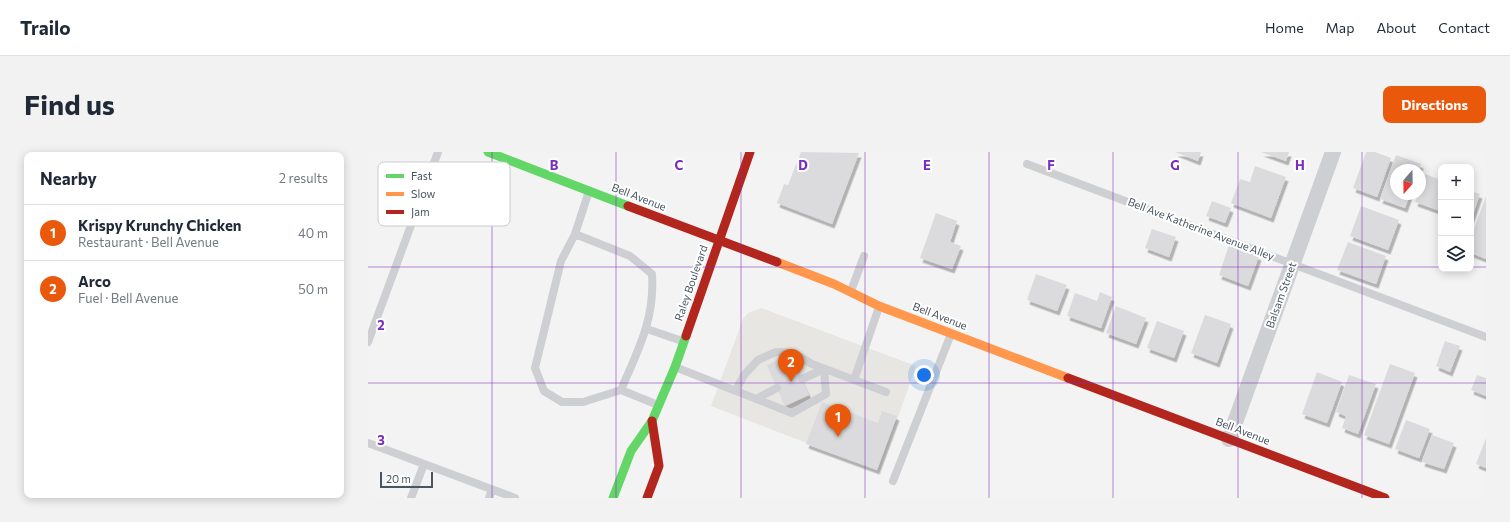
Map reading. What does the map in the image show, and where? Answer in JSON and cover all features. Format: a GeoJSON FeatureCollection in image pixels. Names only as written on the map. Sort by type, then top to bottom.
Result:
{"type":"FeatureCollection","features":[{"type":"Feature","properties":{"kind":"main road","name":"Bell Avenue"},"geometry":{"type":"LineString","coordinates":[[488,152],[834,284],[879,306],[1385,498]]}},
{"type":"Feature","properties":{"kind":"main road","name":"Raley Boulevard"},"geometry":{"type":"LineString","coordinates":[[613,498],[631,451],[652,421],[675,367],[718,240],[750,152]]}},
{"type":"Feature","properties":{"kind":"main road"},"geometry":{"type":"LineString","coordinates":[[647,498],[659,466],[652,421]]}},
{"type":"Feature","properties":{"kind":"street","name":"Balsam Street"},"geometry":{"type":"LineString","coordinates":[[1230,438],[1334,152]]}},
{"type":"Feature","properties":{"kind":"lane"},"geometry":{"type":"LineString","coordinates":[[434,162],[438,152]]}},
{"type":"Feature","properties":{"kind":"lane","name":"Bell Ave Katherine Avenue Alley"},"geometry":{"type":"LineString","coordinates":[[1027,164],[1486,337]]}},
{"type":"Feature","properties":{"kind":"lane"},"geometry":{"type":"LineString","coordinates":[[590,191],[575,234],[561,261],[535,368],[544,391],[562,402],[583,402],[621,390],[659,405]]}},
{"type":"Feature","properties":{"kind":"lane"},"geometry":{"type":"LineString","coordinates":[[368,342],[411,226]]}},
{"type":"Feature","properties":{"kind":"lane"},"geometry":{"type":"LineString","coordinates":[[575,234],[630,256],[652,274],[653,293],[647,329],[621,390]]}},
{"type":"Feature","properties":{"kind":"lane"},"geometry":{"type":"LineString","coordinates":[[851,292],[864,256]]}},
{"type":"Feature","properties":{"kind":"lane"},"geometry":{"type":"LineString","coordinates":[[854,380],[879,306]]}},
{"type":"Feature","properties":{"kind":"lane"},"geometry":{"type":"LineString","coordinates":[[647,329],[683,341]]}},
{"type":"Feature","properties":{"kind":"lane"},"geometry":{"type":"LineString","coordinates":[[893,481],[951,333]]}},
{"type":"Feature","properties":{"kind":"lane"},"geometry":{"type":"LineString","coordinates":[[736,390],[744,375],[758,360],[776,352],[794,352],[812,364],[886,392]]}},
{"type":"Feature","properties":{"kind":"lane"},"geometry":{"type":"LineString","coordinates":[[675,367],[792,413],[826,394],[824,369]]}},
{"type":"Feature","properties":{"kind":"lane"},"geometry":{"type":"LineString","coordinates":[[802,379],[824,369]]}},
{"type":"Feature","properties":{"kind":"lane"},"geometry":{"type":"LineString","coordinates":[[756,398],[777,388]]}},
{"type":"Feature","properties":{"kind":"lane"},"geometry":{"type":"LineString","coordinates":[[368,443],[515,498]]}},
{"type":"Feature","properties":{"kind":"lane"},"geometry":{"type":"LineString","coordinates":[[411,498],[424,464]]}},
{"type":"Feature","properties":{"kind":"lane"},"geometry":{"type":"LineString","coordinates":[[488,498],[492,490]]}},
{"type":"Feature","properties":{"kind":"shaded area"},"geometry":{"type":"Polygon","coordinates":[[[761,308],[916,366],[879,471],[711,406],[743,319],[748,313],[761,308]]]}},
{"type":"Feature","properties":{"kind":"building"},"geometry":{"type":"Polygon","coordinates":[[[801,152],[859,153],[832,224],[777,203],[784,184],[788,185],[801,152]]]}},
{"type":"Feature","properties":{"kind":"building"},"geometry":{"type":"Polygon","coordinates":[[[1175,152],[1201,152],[1198,161],[1175,152]]]}},
{"type":"Feature","properties":{"kind":"building"},"geometry":{"type":"Polygon","coordinates":[[[1261,152],[1289,152],[1286,161],[1261,152]]]}},
{"type":"Feature","properties":{"kind":"building"},"geometry":{"type":"Polygon","coordinates":[[[1366,152],[1375,152],[1391,158],[1377,197],[1353,188],[1366,152]]]}},
{"type":"Feature","properties":{"kind":"building"},"geometry":{"type":"Polygon","coordinates":[[[1396,155],[1421,164],[1393,164],[1396,155]]]}},
{"type":"Feature","properties":{"kind":"building"},"geometry":{"type":"Polygon","coordinates":[[[1255,166],[1286,177],[1271,218],[1231,203],[1240,179],[1250,182],[1255,166]]]}},
{"type":"Feature","properties":{"kind":"building"},"geometry":{"type":"Polygon","coordinates":[[[1390,172],[1390,200],[1408,200],[1405,208],[1380,199],[1390,172]]]}},
{"type":"Feature","properties":{"kind":"building"},"geometry":{"type":"Polygon","coordinates":[[[1426,174],[1438,179],[1438,210],[1415,202],[1416,200],[1426,200],[1426,174]]]}},
{"type":"Feature","properties":{"kind":"building"},"geometry":{"type":"Polygon","coordinates":[[[1474,192],[1480,194],[1474,211],[1474,192]]]}},
{"type":"Feature","properties":{"kind":"building"},"geometry":{"type":"Polygon","coordinates":[[[1486,196],[1486,259],[1474,254],[1474,229],[1486,196]]]}},
{"type":"Feature","properties":{"kind":"building"},"geometry":{"type":"Polygon","coordinates":[[[1212,201],[1231,208],[1225,223],[1206,216],[1212,201]]]}},
{"type":"Feature","properties":{"kind":"building"},"geometry":{"type":"Polygon","coordinates":[[[1361,206],[1399,220],[1388,250],[1350,236],[1361,206]]]}},
{"type":"Feature","properties":{"kind":"building"},"geometry":{"type":"Polygon","coordinates":[[[936,213],[957,221],[950,242],[961,246],[952,269],[920,258],[936,213]]]}},
{"type":"Feature","properties":{"kind":"building"},"geometry":{"type":"Polygon","coordinates":[[[1152,229],[1176,237],[1169,257],[1145,248],[1152,229]]]}},
{"type":"Feature","properties":{"kind":"building"},"geometry":{"type":"Polygon","coordinates":[[[1348,242],[1386,256],[1376,284],[1337,270],[1348,242]]]}},
{"type":"Feature","properties":{"kind":"building"},"geometry":{"type":"Polygon","coordinates":[[[1229,245],[1259,256],[1248,286],[1219,275],[1229,245]]]}},
{"type":"Feature","properties":{"kind":"building"},"geometry":{"type":"Polygon","coordinates":[[[1036,274],[1067,285],[1057,311],[1027,300],[1036,274]]]}},
{"type":"Feature","properties":{"kind":"building"},"geometry":{"type":"Polygon","coordinates":[[[1100,292],[1112,297],[1101,328],[1067,316],[1075,293],[1097,301],[1100,292]]]}},
{"type":"Feature","properties":{"kind":"building"},"geometry":{"type":"Polygon","coordinates":[[[1116,306],[1146,318],[1136,344],[1106,333],[1116,306]]]}},
{"type":"Feature","properties":{"kind":"building"},"geometry":{"type":"Polygon","coordinates":[[[1205,315],[1231,324],[1217,363],[1191,353],[1205,315]]]}},
{"type":"Feature","properties":{"kind":"building"},"geometry":{"type":"Polygon","coordinates":[[[1157,321],[1184,331],[1174,358],[1147,348],[1157,321]]]}},
{"type":"Feature","properties":{"kind":"building"},"geometry":{"type":"Polygon","coordinates":[[[1445,341],[1460,346],[1450,372],[1436,366],[1445,341]]]}},
{"type":"Feature","properties":{"kind":"building"},"geometry":{"type":"Polygon","coordinates":[[[790,354],[809,395],[785,406],[767,365],[790,354]]]}},
{"type":"Feature","properties":{"kind":"building"},"geometry":{"type":"Polygon","coordinates":[[[1390,364],[1415,373],[1389,444],[1364,435],[1390,364]]]}},
{"type":"Feature","properties":{"kind":"building"},"geometry":{"type":"Polygon","coordinates":[[[1317,372],[1342,382],[1327,423],[1302,414],[1317,372]]]}},
{"type":"Feature","properties":{"kind":"building"},"geometry":{"type":"Polygon","coordinates":[[[1349,375],[1376,384],[1358,434],[1342,428],[1346,416],[1336,412],[1349,375]]]}},
{"type":"Feature","properties":{"kind":"building"},"geometry":{"type":"Polygon","coordinates":[[[1477,375],[1486,378],[1486,396],[1471,390],[1477,375]]]}},
{"type":"Feature","properties":{"kind":"building"},"geometry":{"type":"Polygon","coordinates":[[[822,402],[878,423],[882,411],[897,416],[877,470],[806,444],[822,402]]]}},
{"type":"Feature","properties":{"kind":"building"},"geometry":{"type":"Polygon","coordinates":[[[1406,420],[1430,429],[1419,458],[1395,449],[1406,420]]]}},
{"type":"Feature","properties":{"kind":"building"},"geometry":{"type":"Polygon","coordinates":[[[1432,435],[1454,443],[1444,469],[1422,462],[1432,435]]]}},
{"type":"Feature","properties":{"kind":"building"},"geometry":{"type":"Polygon","coordinates":[[[1486,438],[1486,468],[1476,464],[1486,438]]]}},
{"type":"Feature","properties":{"kind":"traffic: fast"},"geometry":{"type":"LineString","coordinates":[[488,152],[628,206]]}},
{"type":"Feature","properties":{"kind":"traffic: fast"},"geometry":{"type":"LineString","coordinates":[[613,498],[631,451],[652,421],[675,367],[686,336]]}},
{"type":"Feature","properties":{"kind":"traffic: slow"},"geometry":{"type":"LineString","coordinates":[[777,262],[834,284],[879,306],[1068,378]]}},
{"type":"Feature","properties":{"kind":"traffic: jam"},"geometry":{"type":"LineString","coordinates":[[686,336],[750,152]]}},
{"type":"Feature","properties":{"kind":"traffic: jam"},"geometry":{"type":"LineString","coordinates":[[628,206],[777,262]]}},
{"type":"Feature","properties":{"kind":"traffic: jam"},"geometry":{"type":"LineString","coordinates":[[1068,378],[1385,498]]}},
{"type":"Feature","properties":{"kind":"traffic: jam"},"geometry":{"type":"LineString","coordinates":[[647,498],[659,466],[652,421]]}},
{"type":"Feature","properties":{"kind":"place","name":"Arco"},"geometry":{"type":"Point","coordinates":[791,382]}},
{"type":"Feature","properties":{"kind":"place","name":"Krispy Krunchy Chicken"},"geometry":{"type":"Point","coordinates":[838,437]}}]}
